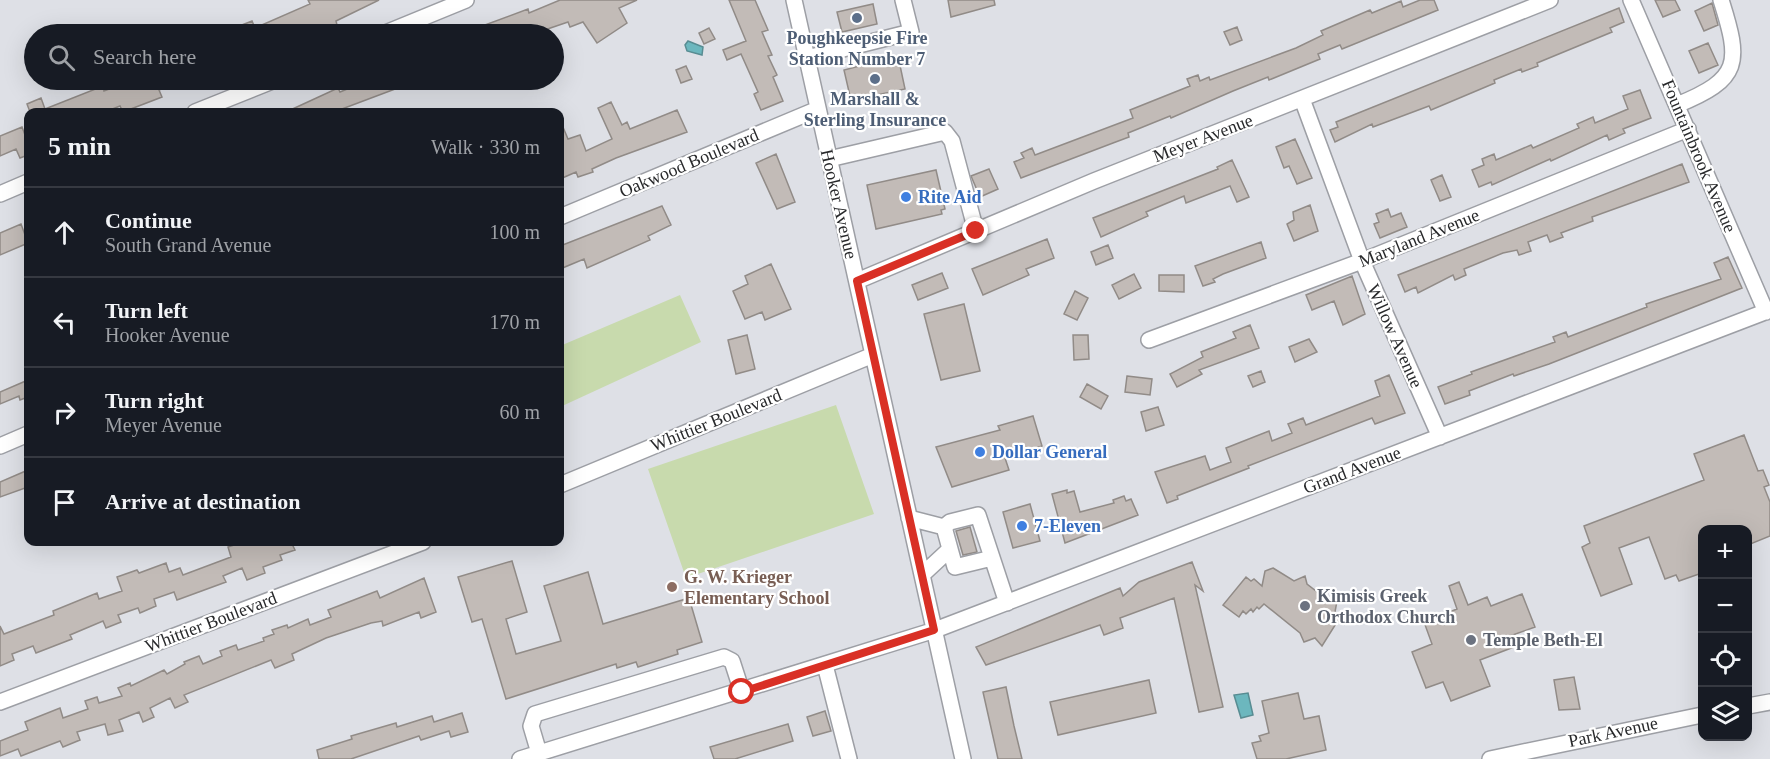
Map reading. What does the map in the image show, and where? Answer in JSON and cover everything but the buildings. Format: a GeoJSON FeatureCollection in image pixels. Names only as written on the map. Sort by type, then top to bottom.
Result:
{"type":"FeatureCollection","features":[{"type":"Feature","properties":{"kind":"street"},"geometry":{"type":"LineString","coordinates":[[407,24],[466,0]]}},
{"type":"Feature","properties":{"kind":"street","name":"Hooker Avenue"},"geometry":{"type":"LineString","coordinates":[[794,0],[963,759]]}},
{"type":"Feature","properties":{"kind":"street"},"geometry":{"type":"LineString","coordinates":[[807,58],[911,32],[903,0]]}},
{"type":"Feature","properties":{"kind":"street","name":"Meyer Avenue"},"geometry":{"type":"LineString","coordinates":[[857,281],[1094,181],[1550,0]]}},
{"type":"Feature","properties":{"kind":"street","name":"Fountainbrook Avenue"},"geometry":{"type":"LineString","coordinates":[[1631,0],[1768,311]]}},
{"type":"Feature","properties":{"kind":"street"},"geometry":{"type":"LineString","coordinates":[[1677,105],[1706,93],[1722,82],[1728,71],[1732,59],[1732,37],[1721,0]]}},
{"type":"Feature","properties":{"kind":"street"},"geometry":{"type":"LineString","coordinates":[[205,108],[250,90]]}},
{"type":"Feature","properties":{"kind":"street","name":"Willow Avenue"},"geometry":{"type":"LineString","coordinates":[[1302,99],[1362,261],[1440,437]]}},
{"type":"Feature","properties":{"kind":"street","name":"Oakwood Boulevard"},"geometry":{"type":"LineString","coordinates":[[564,215],[818,109]]}},
{"type":"Feature","properties":{"kind":"street","name":"Maryland Avenue"},"geometry":{"type":"LineString","coordinates":[[1149,340],[1362,261],[1688,129]]}},
{"type":"Feature","properties":{"kind":"street"},"geometry":{"type":"LineString","coordinates":[[830,159],[945,132],[952,141],[976,231]]}},
{"type":"Feature","properties":{"kind":"street"},"geometry":{"type":"LineString","coordinates":[[0,194],[24,184]]}},
{"type":"Feature","properties":{"kind":"street","name":"Grand Avenue"},"geometry":{"type":"LineString","coordinates":[[520,759],[742,692],[934,630],[1768,311]]}},
{"type":"Feature","properties":{"kind":"street","name":"Whittier Boulevard"},"geometry":{"type":"LineString","coordinates":[[564,483],[873,356]]}},
{"type":"Feature","properties":{"kind":"street"},"geometry":{"type":"LineString","coordinates":[[0,446],[24,436]]}},
{"type":"Feature","properties":{"kind":"street"},"geometry":{"type":"LineString","coordinates":[[944,527],[950,522],[978,514],[1007,603]]}},
{"type":"Feature","properties":{"kind":"street"},"geometry":{"type":"LineString","coordinates":[[909,518],[944,527]]}},
{"type":"Feature","properties":{"kind":"street"},"geometry":{"type":"LineString","coordinates":[[944,527],[955,567],[992,558]]}},
{"type":"Feature","properties":{"kind":"street","name":"Whittier Boulevard"},"geometry":{"type":"LineString","coordinates":[[0,702],[412,546]]}},
{"type":"Feature","properties":{"kind":"street"},"geometry":{"type":"LineString","coordinates":[[922,575],[950,549]]}},
{"type":"Feature","properties":{"kind":"street"},"geometry":{"type":"LineString","coordinates":[[539,753],[531,726],[535,714],[724,657],[732,661],[742,692]]}},
{"type":"Feature","properties":{"kind":"street"},"geometry":{"type":"LineString","coordinates":[[825,665],[849,759]]}},
{"type":"Feature","properties":{"kind":"street"},"geometry":{"type":"LineString","coordinates":[[1752,705],[1770,702]]}},
{"type":"Feature","properties":{"kind":"street","name":"Park Avenue"},"geometry":{"type":"LineString","coordinates":[[1490,759],[1698,716]]}},
{"type":"Feature","properties":{"kind":"green space"},"geometry":{"type":"Polygon","coordinates":[[[680,295],[701,342],[564,405],[564,344],[680,295]]]}},
{"type":"Feature","properties":{"kind":"green space"},"geometry":{"type":"Polygon","coordinates":[[[836,405],[874,514],[686,578],[648,469],[836,405]]]}},
{"type":"Feature","properties":{"kind":"water"},"geometry":{"type":"Polygon","coordinates":[[[688,41],[703,47],[702,55],[687,51],[685,45],[688,41]]]}},
{"type":"Feature","properties":{"kind":"water"},"geometry":{"type":"Polygon","coordinates":[[[1248,693],[1253,715],[1241,718],[1234,695],[1248,693]]]}},
{"type":"Feature","properties":{"kind":"place","name":"Poughkeepsie Fire Station Number 7"},"geometry":{"type":"Point","coordinates":[857,18]}},
{"type":"Feature","properties":{"kind":"place","name":"Marshall & Sterling Insurance"},"geometry":{"type":"Point","coordinates":[875,79]}},
{"type":"Feature","properties":{"kind":"place","name":"Rite Aid"},"geometry":{"type":"Point","coordinates":[906,197]}},
{"type":"Feature","properties":{"kind":"place","name":"Dollar General"},"geometry":{"type":"Point","coordinates":[980,452]}},
{"type":"Feature","properties":{"kind":"place","name":"7-Eleven"},"geometry":{"type":"Point","coordinates":[1022,526]}},
{"type":"Feature","properties":{"kind":"place","name":"G. W. Krieger Elementary School"},"geometry":{"type":"Point","coordinates":[672,587]}},
{"type":"Feature","properties":{"kind":"place","name":"Kimisis Greek Orthodox Church"},"geometry":{"type":"Point","coordinates":[1305,606]}},
{"type":"Feature","properties":{"kind":"place","name":"Temple Beth-El"},"geometry":{"type":"Point","coordinates":[1471,640]}},
{"type":"Feature","properties":{"kind":"route"},"geometry":{"type":"LineString","coordinates":[[742,692],[934,630],[857,281],[976,231]]}}]}
